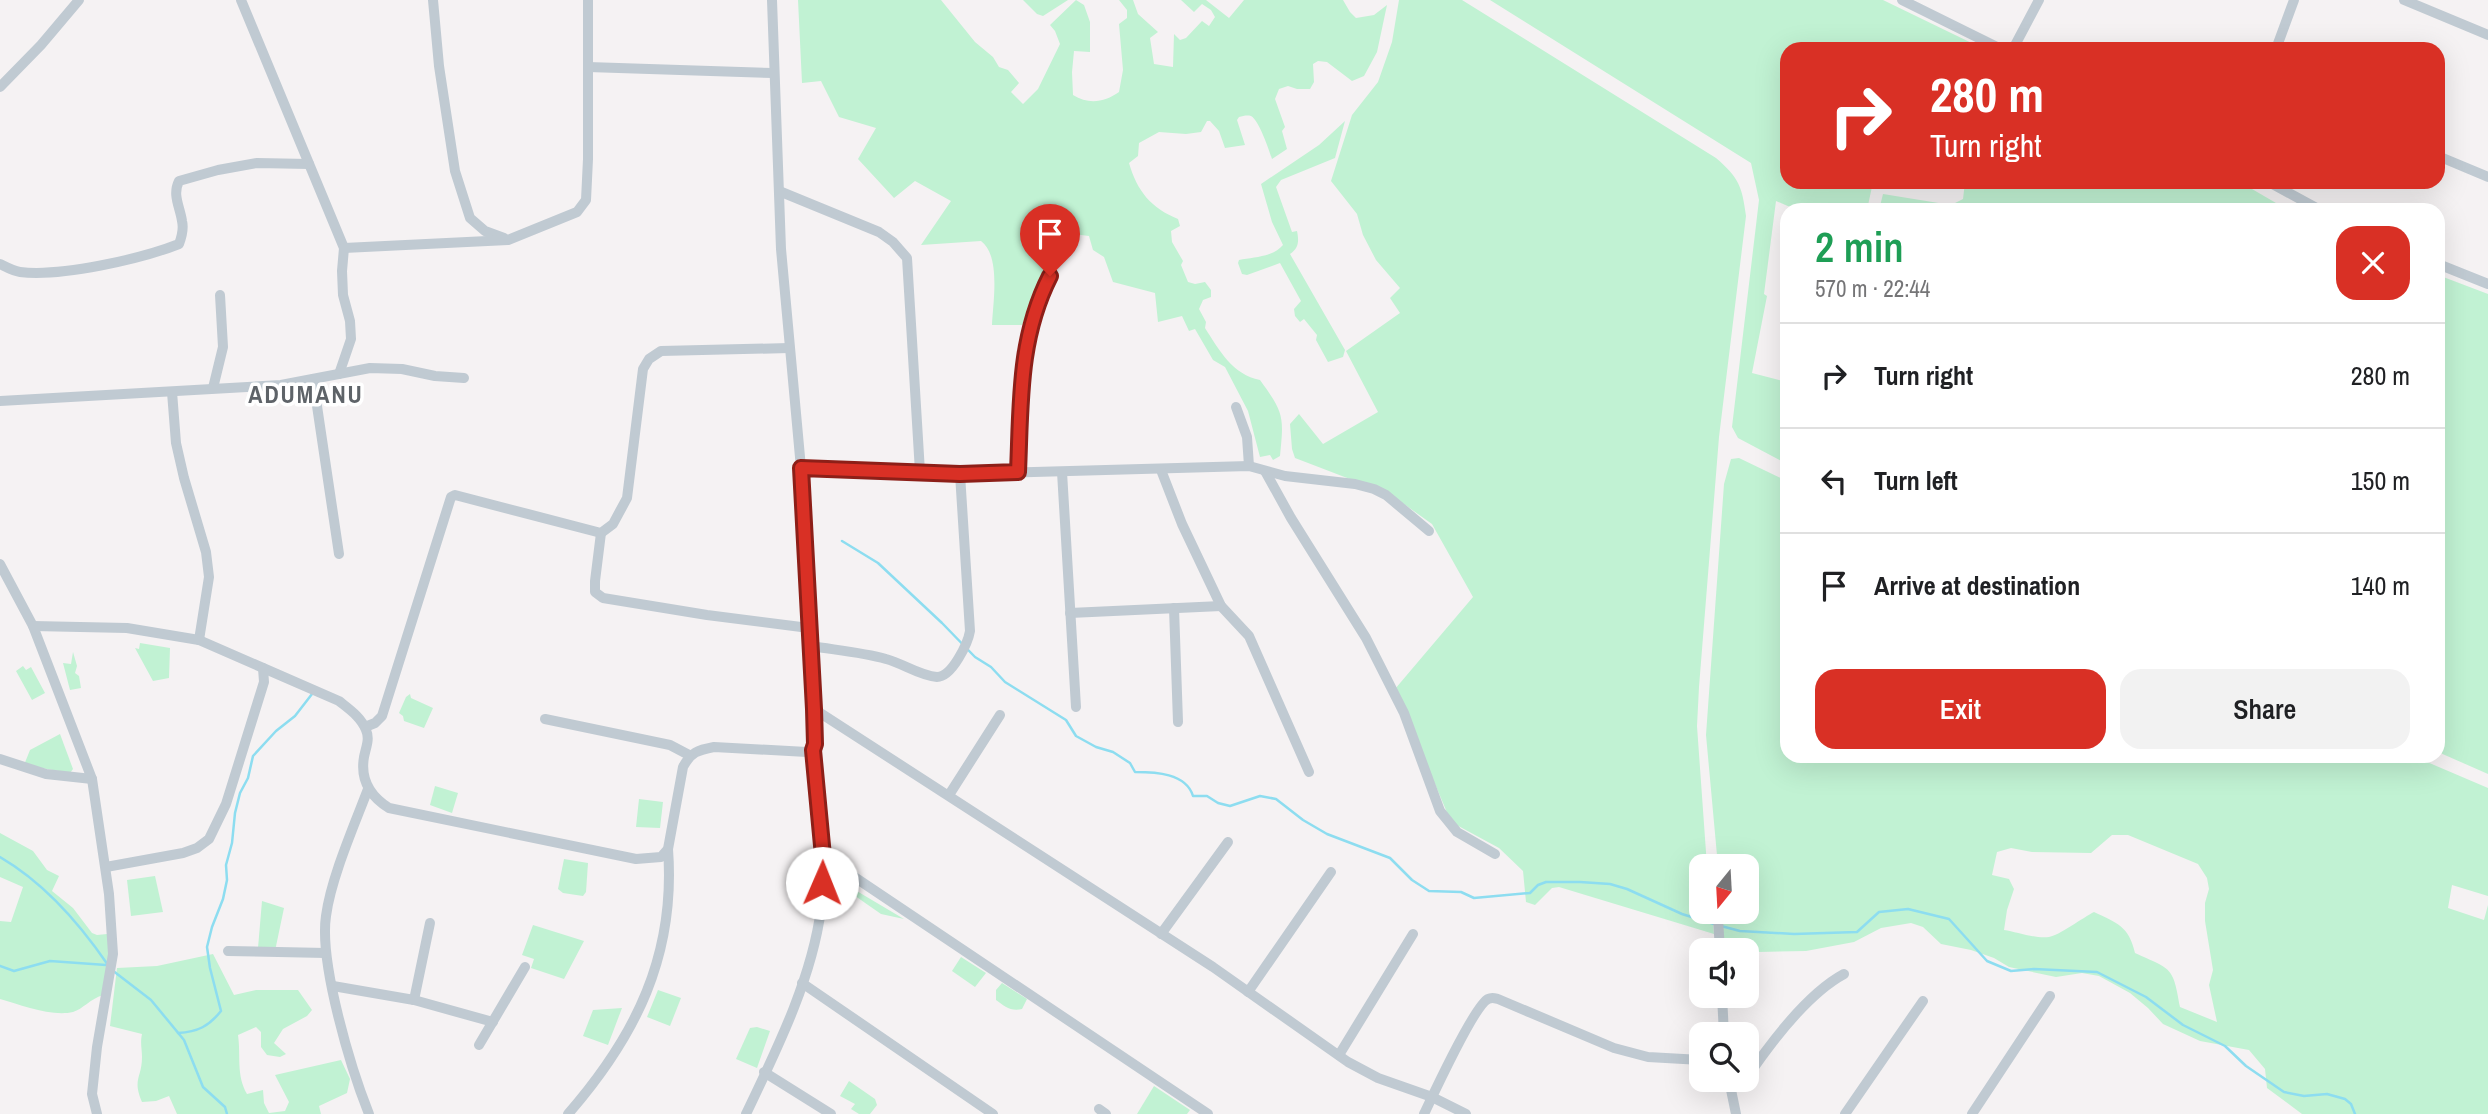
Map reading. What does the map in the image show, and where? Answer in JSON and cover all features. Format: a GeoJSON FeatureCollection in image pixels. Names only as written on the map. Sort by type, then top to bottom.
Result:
{"type":"FeatureCollection","features":[{"type":"Feature","properties":{"kind":"street"},"geometry":{"type":"LineString","coordinates":[[0,87],[41,46],[79,0]]}},
{"type":"Feature","properties":{"kind":"street"},"geometry":{"type":"LineString","coordinates":[[241,0],[344,248],[343,295],[350,320],[351,339],[339,374]]}},
{"type":"Feature","properties":{"kind":"street"},"geometry":{"type":"LineString","coordinates":[[433,0],[439,66],[455,171],[470,218],[485,231],[508,240]]}},
{"type":"Feature","properties":{"kind":"street"},"geometry":{"type":"LineString","coordinates":[[344,248],[508,240],[577,212],[586,200],[588,0]]}},
{"type":"Feature","properties":{"kind":"street"},"geometry":{"type":"LineString","coordinates":[[746,1114],[811,961],[821,909],[823,856],[813,750],[814,709],[801,468],[781,249],[772,0]]}},
{"type":"Feature","properties":{"kind":"street"},"geometry":{"type":"LineString","coordinates":[[1902,0],[1987,42]]}},
{"type":"Feature","properties":{"kind":"street"},"geometry":{"type":"LineString","coordinates":[[2017,42],[2039,0]]}},
{"type":"Feature","properties":{"kind":"street"},"geometry":{"type":"LineString","coordinates":[[2279,42],[2294,0]]}},
{"type":"Feature","properties":{"kind":"street"},"geometry":{"type":"LineString","coordinates":[[2404,0],[2488,35]]}},
{"type":"Feature","properties":{"kind":"street"},"geometry":{"type":"LineString","coordinates":[[588,67],[773,73]]}},
{"type":"Feature","properties":{"kind":"street"},"geometry":{"type":"LineString","coordinates":[[2445,159],[2488,177]]}},
{"type":"Feature","properties":{"kind":"street"},"geometry":{"type":"LineString","coordinates":[[0,264],[17,272],[79,269],[164,250],[179,244],[183,232],[182,218],[176,202],[176,186],[179,181],[257,163],[309,164]]}},
{"type":"Feature","properties":{"kind":"street"},"geometry":{"type":"LineString","coordinates":[[2282,189],[2307,203]]}},
{"type":"Feature","properties":{"kind":"street"},"geometry":{"type":"LineString","coordinates":[[779,191],[880,232],[904,252],[907,258],[920,472]]}},
{"type":"Feature","properties":{"kind":"street"},"geometry":{"type":"LineString","coordinates":[[2445,267],[2488,284]]}},
{"type":"Feature","properties":{"kind":"street"},"geometry":{"type":"LineString","coordinates":[[1018,472],[1024,358],[1033,315],[1050,276]]}},
{"type":"Feature","properties":{"kind":"street"},"geometry":{"type":"LineString","coordinates":[[213,388],[223,347],[220,295]]}},
{"type":"Feature","properties":{"kind":"street"},"geometry":{"type":"LineString","coordinates":[[789,348],[661,351],[649,359],[643,369],[627,498],[613,524],[601,533],[595,581],[596,592],[603,598],[809,628]]}},
{"type":"Feature","properties":{"kind":"street"},"geometry":{"type":"LineString","coordinates":[[0,401],[281,385],[370,369],[402,369],[435,376],[464,378]]}},
{"type":"Feature","properties":{"kind":"street"},"geometry":{"type":"LineString","coordinates":[[313,379],[340,554]]}},
{"type":"Feature","properties":{"kind":"street"},"geometry":{"type":"LineString","coordinates":[[172,392],[176,443],[206,552],[209,577],[199,640]]}},
{"type":"Feature","properties":{"kind":"street"},"geometry":{"type":"LineString","coordinates":[[1236,407],[1247,437],[1249,466]]}},
{"type":"Feature","properties":{"kind":"street"},"geometry":{"type":"LineString","coordinates":[[801,468],[960,474],[1249,466],[1374,489],[1386,495],[1429,531]]}},
{"type":"Feature","properties":{"kind":"street"},"geometry":{"type":"LineString","coordinates":[[1161,470],[1182,524],[1221,606],[1249,636],[1309,772]]}},
{"type":"Feature","properties":{"kind":"street"},"geometry":{"type":"LineString","coordinates":[[1265,471],[1366,638],[1404,713],[1440,811],[1457,832],[1495,854]]}},
{"type":"Feature","properties":{"kind":"street"},"geometry":{"type":"LineString","coordinates":[[1062,472],[1076,708]]}},
{"type":"Feature","properties":{"kind":"street"},"geometry":{"type":"LineString","coordinates":[[811,646],[885,658],[937,677],[945,675],[967,647],[970,597],[964,555],[960,474]]}},
{"type":"Feature","properties":{"kind":"street"},"geometry":{"type":"LineString","coordinates":[[365,727],[382,716],[451,497],[455,495],[601,533]]}},
{"type":"Feature","properties":{"kind":"street"},"geometry":{"type":"LineString","coordinates":[[0,564],[33,626],[92,779],[106,867],[113,954],[97,1046],[92,1094],[97,1114]]}},
{"type":"Feature","properties":{"kind":"street"},"geometry":{"type":"LineString","coordinates":[[1070,612],[1221,606]]}},
{"type":"Feature","properties":{"kind":"street"},"geometry":{"type":"LineString","coordinates":[[1174,608],[1178,722]]}},
{"type":"Feature","properties":{"kind":"street"},"geometry":{"type":"LineString","coordinates":[[33,626],[128,628],[199,640],[339,701],[356,715],[365,727],[368,739],[364,769],[368,789],[376,800],[389,808],[636,859],[661,857],[668,849]]}},
{"type":"Feature","properties":{"kind":"street"},"geometry":{"type":"LineString","coordinates":[[106,867],[183,853],[197,848],[209,839],[226,804],[264,682],[263,668]]}},
{"type":"Feature","properties":{"kind":"street"},"geometry":{"type":"LineString","coordinates":[[814,709],[1161,934],[1339,1055],[1378,1078],[1432,1097],[1466,1114]]}},
{"type":"Feature","properties":{"kind":"street"},"geometry":{"type":"LineString","coordinates":[[949,795],[1000,715]]}},
{"type":"Feature","properties":{"kind":"street"},"geometry":{"type":"LineString","coordinates":[[545,719],[670,746],[689,755]]}},
{"type":"Feature","properties":{"kind":"street"},"geometry":{"type":"LineString","coordinates":[[568,1114],[596,1081],[627,1034],[650,987],[667,907],[670,878],[668,849],[683,767],[689,755],[699,749],[714,747],[807,752],[813,750]]}},
{"type":"Feature","properties":{"kind":"street"},"geometry":{"type":"LineString","coordinates":[[0,759],[46,774],[92,779]]}},
{"type":"Feature","properties":{"kind":"street"},"geometry":{"type":"LineString","coordinates":[[368,789],[330,896],[326,917],[326,953],[348,1048],[369,1114]]}},
{"type":"Feature","properties":{"kind":"street"},"geometry":{"type":"LineString","coordinates":[[1161,934],[1228,842]]}},
{"type":"Feature","properties":{"kind":"street"},"geometry":{"type":"LineString","coordinates":[[823,856],[1208,1114]]}},
{"type":"Feature","properties":{"kind":"street"},"geometry":{"type":"LineString","coordinates":[[1248,992],[1331,872]]}},
{"type":"Feature","properties":{"kind":"street"},"geometry":{"type":"LineString","coordinates":[[414,1000],[430,923]]}},
{"type":"Feature","properties":{"kind":"street"},"geometry":{"type":"LineString","coordinates":[[1339,1055],[1413,934]]}},
{"type":"Feature","properties":{"kind":"street"},"geometry":{"type":"LineString","coordinates":[[228,951],[326,953]]}},
{"type":"Feature","properties":{"kind":"street"},"geometry":{"type":"LineString","coordinates":[[478,1045],[526,967]]}},
{"type":"Feature","properties":{"kind":"street"},"geometry":{"type":"LineString","coordinates":[[1759,1060],[1817,992],[1844,974]]}},
{"type":"Feature","properties":{"kind":"street"},"geometry":{"type":"LineString","coordinates":[[802,983],[993,1114]]}},
{"type":"Feature","properties":{"kind":"street"},"geometry":{"type":"LineString","coordinates":[[333,985],[414,1000],[493,1022]]}},
{"type":"Feature","properties":{"kind":"street"},"geometry":{"type":"LineString","coordinates":[[1972,1114],[2050,996]]}},
{"type":"Feature","properties":{"kind":"street"},"geometry":{"type":"LineString","coordinates":[[1424,1114],[1465,1032],[1485,1001],[1490,998],[1614,1048],[1648,1056],[1689,1059]]}},
{"type":"Feature","properties":{"kind":"street"},"geometry":{"type":"LineString","coordinates":[[1845,1114],[1923,1001]]}},
{"type":"Feature","properties":{"kind":"street"},"geometry":{"type":"LineString","coordinates":[[764,1072],[831,1114]]}},
{"type":"Feature","properties":{"kind":"street"},"geometry":{"type":"LineString","coordinates":[[1732,1092],[1736,1114]]}},
{"type":"Feature","properties":{"kind":"street"},"geometry":{"type":"LineString","coordinates":[[1734,1098],[1738,1092]]}},
{"type":"Feature","properties":{"kind":"green space"},"geometry":{"type":"Polygon","coordinates":[[[798,0],[941,0],[975,42],[1019,83],[1011,92],[1023,104],[1038,89],[1060,44],[1050,25],[1076,0],[1084,5],[1090,22],[1090,52],[1074,51],[1073,95],[1091,101],[1103,100],[1119,92],[1123,70],[1119,24],[1127,18],[1127,10],[1119,0],[1133,0],[1138,14],[1158,32],[1150,38],[1154,64],[1173,67],[1174,34],[1180,40],[1186,38],[1202,21],[1209,26],[1215,17],[1211,10],[1202,4],[1194,12],[1181,0],[1206,0],[1229,18],[1244,0],[1343,0],[1356,18],[1374,15],[1387,5],[1377,52],[1364,76],[1352,81],[1327,62],[1318,61],[1313,64],[1314,82],[1310,89],[1288,86],[1279,89],[1275,99],[1285,127],[1282,131],[1287,149],[1272,159],[1257,123],[1251,116],[1246,116],[1237,120],[1245,145],[1225,148],[1219,131],[1207,121],[1201,132],[1159,132],[1139,143],[1138,156],[1129,163],[1136,182],[1146,197],[1160,210],[1178,219],[1180,226],[1171,231],[1172,242],[1183,261],[1181,265],[1188,282],[1205,282],[1211,290],[1211,297],[1203,300],[1199,309],[1206,322],[1205,328],[1234,367],[1260,380],[1274,400],[1282,423],[1280,456],[1273,460],[1270,455],[1260,457],[1248,411],[1225,367],[1213,360],[1195,329],[1189,331],[1182,316],[1158,322],[1155,293],[1113,282],[1104,257],[1093,250],[1089,236],[1042,230],[1043,270],[1040,284],[1022,325],[992,325],[994,268],[987,248],[981,241],[921,245],[951,201],[915,181],[894,198],[858,159],[876,128],[839,117],[821,81],[802,83],[798,0]]]}},
{"type":"Feature","properties":{"kind":"green space"},"geometry":{"type":"Polygon","coordinates":[[[1023,0],[1068,0],[1043,16],[1037,14],[1023,0]]]}},
{"type":"Feature","properties":{"kind":"green space"},"geometry":{"type":"Polygon","coordinates":[[[1399,0],[1462,0],[1716,158],[1735,177],[1741,190],[1746,216],[1719,437],[1699,687],[1697,726],[1706,854],[1689,854],[1689,924],[1713,924],[1714,934],[1559,887],[1552,888],[1535,905],[1526,902],[1523,871],[1499,848],[1451,822],[1395,689],[1473,597],[1432,524],[1380,487],[1355,481],[1295,458],[1290,424],[1299,414],[1323,444],[1378,412],[1346,351],[1400,313],[1390,298],[1400,288],[1376,260],[1363,235],[1357,214],[1331,181],[1352,115],[1378,82],[1392,42],[1399,0]]]}},
{"type":"Feature","properties":{"kind":"green space"},"geometry":{"type":"Polygon","coordinates":[[[1490,0],[1883,0],[1970,42],[1780,42],[1780,189],[1872,189],[1868,203],[1776,201],[1764,294],[1767,296],[1752,373],[1780,380],[1780,460],[1738,438],[1732,427],[1759,200],[1751,163],[1490,0]]]}},
{"type":"Feature","properties":{"kind":"green space"},"geometry":{"type":"Polygon","coordinates":[[[1345,121],[1335,158],[1281,180],[1276,187],[1292,232],[1297,231],[1298,244],[1290,254],[1345,350],[1343,357],[1328,362],[1316,340],[1317,335],[1304,319],[1300,322],[1295,316],[1294,309],[1301,301],[1280,263],[1247,275],[1242,274],[1238,263],[1239,260],[1269,254],[1283,245],[1272,222],[1261,184],[1319,145],[1345,121]]]}},
{"type":"Feature","properties":{"kind":"green space"},"geometry":{"type":"Polygon","coordinates":[[[1964,189],[2252,189],[2276,203],[1955,203],[1963,199],[1964,189]]]}},
{"type":"Feature","properties":{"kind":"green space"},"geometry":{"type":"Polygon","coordinates":[[[1883,194],[1939,203],[1881,203],[1883,194]]]}},
{"type":"Feature","properties":{"kind":"green space"},"geometry":{"type":"Polygon","coordinates":[[[2445,278],[2488,294],[2488,774],[2445,755],[2445,278]]]}},
{"type":"Feature","properties":{"kind":"green space"},"geometry":{"type":"Polygon","coordinates":[[[1739,458],[1780,478],[1780,763],[2429,763],[2488,788],[2488,896],[2452,885],[2448,908],[2484,920],[2488,905],[2488,1114],[2302,1114],[2267,1088],[2265,1069],[2249,1050],[2200,1041],[2163,1024],[2130,993],[2099,976],[2082,973],[2056,977],[2009,967],[1971,950],[1941,944],[1923,927],[1911,923],[1881,928],[1854,942],[1806,951],[1759,952],[1759,938],[1723,938],[1722,924],[1759,924],[1759,854],[1717,854],[1706,735],[1724,484],[1731,459],[1739,458]],[[2112,835],[2091,853],[2032,852],[2011,848],[1997,852],[1992,875],[2009,879],[2014,889],[2004,930],[2049,937],[2094,912],[2121,926],[2135,953],[2169,971],[2180,1007],[2217,1022],[2209,985],[2213,970],[2205,921],[2205,903],[2209,889],[2207,878],[2198,864],[2128,835],[2112,835]]]}},
{"type":"Feature","properties":{"kind":"green space"},"geometry":{"type":"Polygon","coordinates":[[[140,643],[170,648],[169,678],[153,681],[135,648],[139,649],[140,643]]]}},
{"type":"Feature","properties":{"kind":"green space"},"geometry":{"type":"Polygon","coordinates":[[[73,652],[77,666],[75,673],[79,676],[81,688],[70,690],[63,663],[71,664],[73,652]]]}},
{"type":"Feature","properties":{"kind":"green space"},"geometry":{"type":"Polygon","coordinates":[[[23,666],[26,670],[31,667],[45,693],[32,700],[16,671],[23,666]]]}},
{"type":"Feature","properties":{"kind":"green space"},"geometry":{"type":"Polygon","coordinates":[[[410,694],[411,698],[433,708],[424,728],[404,721],[399,713],[410,694]]]}},
{"type":"Feature","properties":{"kind":"green space"},"geometry":{"type":"Polygon","coordinates":[[[60,734],[73,769],[70,773],[24,765],[30,750],[60,734]]]}},
{"type":"Feature","properties":{"kind":"green space"},"geometry":{"type":"Polygon","coordinates":[[[435,786],[458,793],[452,813],[430,805],[435,786]]]}},
{"type":"Feature","properties":{"kind":"green space"},"geometry":{"type":"Polygon","coordinates":[[[639,799],[663,802],[660,828],[636,827],[639,799]]]}},
{"type":"Feature","properties":{"kind":"green space"},"geometry":{"type":"Polygon","coordinates":[[[0,833],[33,851],[47,870],[59,876],[52,891],[73,908],[92,933],[107,934],[111,950],[103,995],[77,1011],[46,1012],[0,999],[0,921],[11,922],[23,887],[0,877],[0,833]]]}},
{"type":"Feature","properties":{"kind":"green space"},"geometry":{"type":"Polygon","coordinates":[[[564,859],[588,863],[586,892],[583,896],[563,893],[558,889],[564,859]]]}},
{"type":"Feature","properties":{"kind":"green space"},"geometry":{"type":"Polygon","coordinates":[[[155,876],[163,912],[131,916],[127,880],[155,876]]]}},
{"type":"Feature","properties":{"kind":"green space"},"geometry":{"type":"Polygon","coordinates":[[[850,887],[904,919],[881,914],[848,891],[850,887]]]}},
{"type":"Feature","properties":{"kind":"green space"},"geometry":{"type":"Polygon","coordinates":[[[262,901],[284,908],[275,951],[258,948],[262,901]]]}},
{"type":"Feature","properties":{"kind":"green space"},"geometry":{"type":"Polygon","coordinates":[[[533,925],[584,941],[564,979],[531,968],[534,959],[522,955],[533,925]]]}},
{"type":"Feature","properties":{"kind":"green space"},"geometry":{"type":"Polygon","coordinates":[[[213,954],[234,995],[256,990],[298,990],[312,1010],[307,1016],[283,1029],[274,1043],[286,1054],[280,1057],[267,1055],[261,1047],[261,1032],[256,1027],[238,1035],[240,1073],[247,1094],[263,1090],[264,1103],[269,1113],[285,1111],[289,1102],[275,1075],[341,1060],[350,1079],[347,1093],[319,1106],[321,1114],[177,1114],[169,1096],[142,1102],[138,1083],[142,1064],[142,1034],[110,1026],[117,968],[157,966],[213,954]]]}},
{"type":"Feature","properties":{"kind":"green space"},"geometry":{"type":"Polygon","coordinates":[[[961,957],[986,973],[975,987],[952,971],[961,957]]]}},
{"type":"Feature","properties":{"kind":"green space"},"geometry":{"type":"Polygon","coordinates":[[[1002,983],[1027,999],[1022,1009],[1011,1009],[996,1000],[996,990],[1002,983]]]}},
{"type":"Feature","properties":{"kind":"green space"},"geometry":{"type":"Polygon","coordinates":[[[658,990],[681,998],[670,1026],[647,1017],[658,990]]]}},
{"type":"Feature","properties":{"kind":"green space"},"geometry":{"type":"Polygon","coordinates":[[[622,1008],[608,1045],[583,1036],[593,1010],[622,1008]]]}},
{"type":"Feature","properties":{"kind":"green space"},"geometry":{"type":"Polygon","coordinates":[[[750,1028],[770,1031],[757,1068],[736,1059],[750,1028]]]}},
{"type":"Feature","properties":{"kind":"green space"},"geometry":{"type":"Polygon","coordinates":[[[849,1081],[875,1099],[877,1105],[870,1114],[859,1114],[851,1109],[855,1104],[840,1096],[849,1081]]]}},
{"type":"Feature","properties":{"kind":"green space"},"geometry":{"type":"Polygon","coordinates":[[[1154,1086],[1190,1110],[1187,1114],[1137,1114],[1154,1086]]]}},
{"type":"Feature","properties":{"kind":"waterway"},"geometry":{"type":"LineString","coordinates":[[842,541],[878,563],[975,657],[991,667],[1005,682],[1066,720],[1076,736],[1096,747],[1113,752],[1130,763],[1135,772],[1169,775],[1184,783],[1193,796],[1207,796],[1230,806],[1260,796],[1276,799],[1327,834],[1390,858],[1412,880],[1429,891],[1461,892],[1474,898],[1530,893],[1546,882],[1610,884],[1689,916]]}},
{"type":"Feature","properties":{"kind":"waterway"},"geometry":{"type":"LineString","coordinates":[[178,1033],[202,1027],[221,1011],[207,947],[223,899],[235,813],[253,756],[276,731],[295,716],[312,694]]}},
{"type":"Feature","properties":{"kind":"waterway"},"geometry":{"type":"LineString","coordinates":[[0,857],[46,891],[85,934],[108,965]]}},
{"type":"Feature","properties":{"kind":"waterway"},"geometry":{"type":"LineString","coordinates":[[1721,926],[1740,931],[1794,934],[1857,932],[1879,912],[1908,909],[1949,919],[1987,961],[2011,971],[2034,969],[2097,972],[2146,997],[2183,1025],[2225,1046],[2246,1066],[2284,1092],[2304,1096],[2327,1094],[2345,1099],[2351,1104],[2355,1114]]}},
{"type":"Feature","properties":{"kind":"waterway"},"geometry":{"type":"LineString","coordinates":[[0,966],[14,971],[50,961],[106,965]]}},
{"type":"Feature","properties":{"kind":"waterway"},"geometry":{"type":"LineString","coordinates":[[112,970],[151,1000],[184,1040],[203,1087],[225,1107],[227,1114]]}},
{"type":"Feature","properties":{"kind":"district","name":"ADUMANU"},"geometry":{"type":"Point","coordinates":[306,394]}},
{"type":"Feature","properties":{"kind":"route"},"geometry":{"type":"LineString","coordinates":[[822,883],[823,856],[813,750],[814,709],[801,468],[960,474],[1018,472],[1024,358],[1037,302],[1050,276]]}}]}
